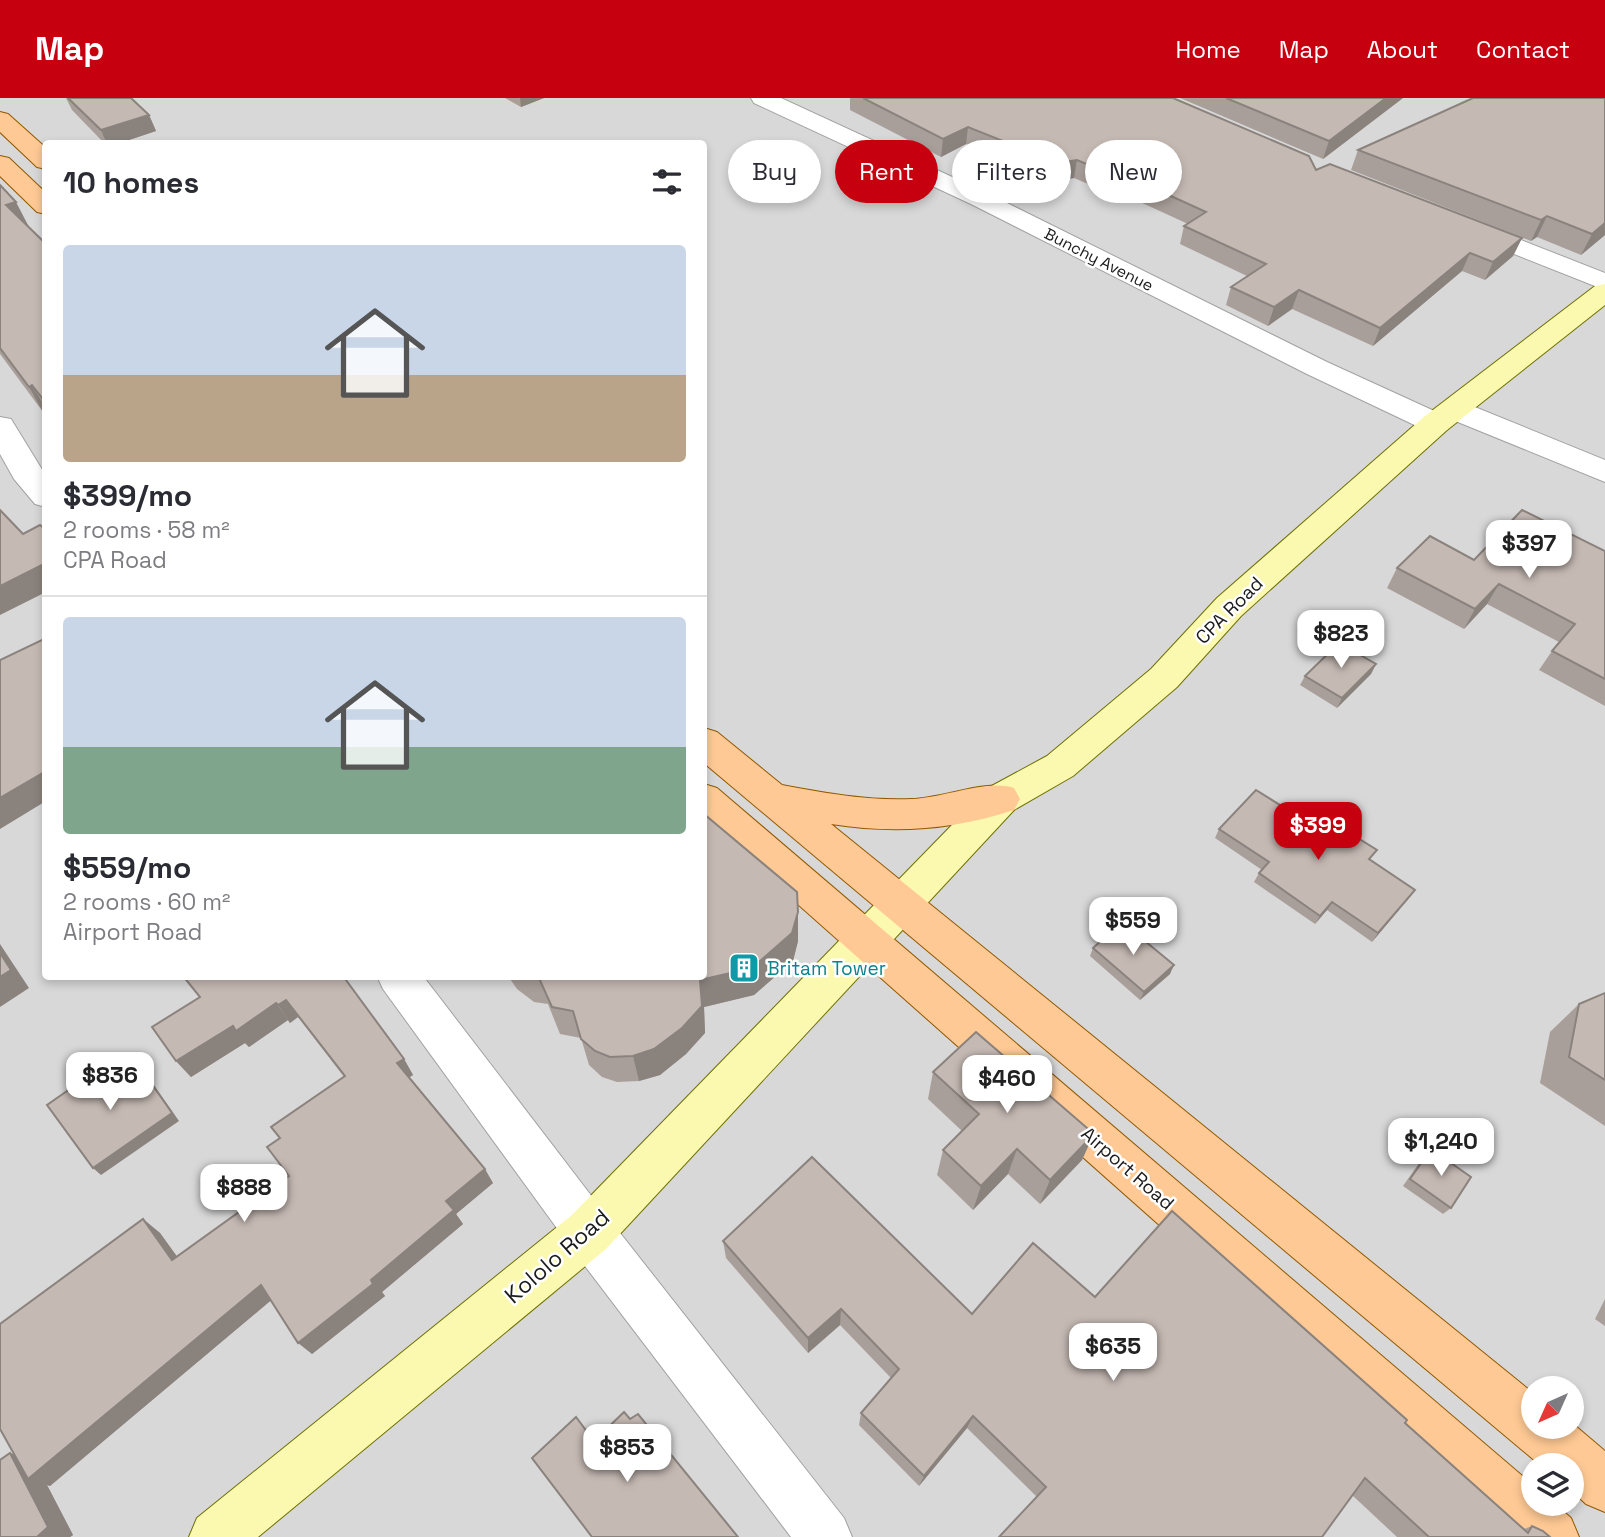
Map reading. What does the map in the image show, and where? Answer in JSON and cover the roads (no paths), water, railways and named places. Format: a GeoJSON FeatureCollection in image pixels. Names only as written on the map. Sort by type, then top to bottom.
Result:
{"type":"FeatureCollection","features":[{"type":"Feature","properties":{"kind":"main road"},"geometry":{"type":"LineString","coordinates":[[0,119],[42,158]]}},
{"type":"Feature","properties":{"kind":"main road"},"geometry":{"type":"LineString","coordinates":[[0,163],[42,203]]}},
{"type":"Feature","properties":{"kind":"main road"},"geometry":{"type":"LineString","coordinates":[[707,744],[1521,1416]]}},
{"type":"Feature","properties":{"kind":"main road"},"geometry":{"type":"LineString","coordinates":[[772,797],[836,811],[884,815],[916,815],[1000,799]]}},
{"type":"Feature","properties":{"kind":"main road","name":"Airport Road"},"geometry":{"type":"LineString","coordinates":[[707,802],[1552,1537]]}},
{"type":"Feature","properties":{"kind":"main road"},"geometry":{"type":"LineString","coordinates":[[1549,1439],[1605,1485]]}},
{"type":"Feature","properties":{"kind":"street","name":"Bunchy Avenue"},"geometry":{"type":"LineString","coordinates":[[762,98],[980,199],[1317,368],[1605,472]]}},
{"type":"Feature","properties":{"kind":"street"},"geometry":{"type":"LineString","coordinates":[[1442,217],[1605,282]]}},
{"type":"Feature","properties":{"kind":"street","name":"CPA Road"},"geometry":{"type":"LineString","coordinates":[[866,941],[1000,799],[1060,766],[1164,678],[1229,607],[1445,416],[1605,292]]}},
{"type":"Feature","properties":{"kind":"street"},"geometry":{"type":"LineString","coordinates":[[0,426],[35,467],[42,486]]}},
{"type":"Feature","properties":{"kind":"street","name":"Kololo Road"},"geometry":{"type":"LineString","coordinates":[[216,1537],[589,1232],[866,941]]}},
{"type":"Feature","properties":{"kind":"street"},"geometry":{"type":"LineString","coordinates":[[401,980],[589,1232],[825,1537]]}},
{"type":"Feature","properties":{"kind":"place","name":"Britam Tower"},"geometry":{"type":"Point","coordinates":[744,968]}}]}
